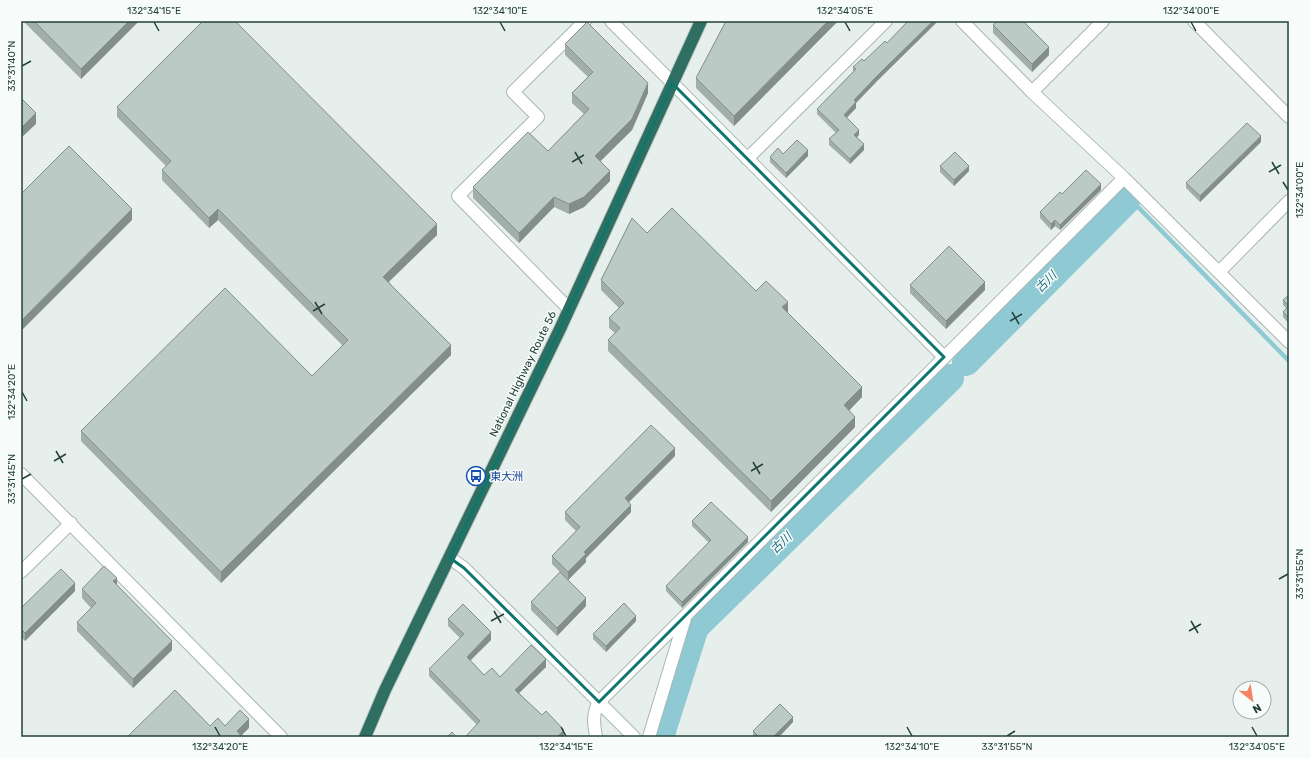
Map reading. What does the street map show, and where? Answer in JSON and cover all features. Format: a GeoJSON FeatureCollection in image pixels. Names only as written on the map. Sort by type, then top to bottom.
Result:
{"type":"FeatureCollection","features":[{"type":"Feature","properties":{"kind":"highway","name":"National Highway Route 56"},"geometry":{"type":"LineString","coordinates":[[365,737],[385,690],[569,309],[701,21]]}},
{"type":"Feature","properties":{"kind":"street"},"geometry":{"type":"LineString","coordinates":[[569,309],[458,196],[538,117],[513,92],[586,21]]}},
{"type":"Feature","properties":{"kind":"street"},"geometry":{"type":"LineString","coordinates":[[611,21],[944,357]]}},
{"type":"Feature","properties":{"kind":"street"},"geometry":{"type":"LineString","coordinates":[[747,159],[886,21]]}},
{"type":"Feature","properties":{"kind":"street"},"geometry":{"type":"LineString","coordinates":[[962,21],[1032,92],[1124,178],[1289,342]]}},
{"type":"Feature","properties":{"kind":"street"},"geometry":{"type":"LineString","coordinates":[[1032,92],[1103,21]]}},
{"type":"Feature","properties":{"kind":"street"},"geometry":{"type":"LineString","coordinates":[[1194,21],[1289,117]]}},
{"type":"Feature","properties":{"kind":"street"},"geometry":{"type":"LineString","coordinates":[[596,737],[593,720],[594,710],[599,702],[1124,178]]}},
{"type":"Feature","properties":{"kind":"street"},"geometry":{"type":"LineString","coordinates":[[1219,272],[1289,201]]}},
{"type":"Feature","properties":{"kind":"street"},"geometry":{"type":"LineString","coordinates":[[21,474],[281,737]]}},
{"type":"Feature","properties":{"kind":"street"},"geometry":{"type":"LineString","coordinates":[[21,572],[71,523]]}},
{"type":"Feature","properties":{"kind":"street"},"geometry":{"type":"LineString","coordinates":[[450,558],[464,568],[634,737]]}},
{"type":"Feature","properties":{"kind":"street"},"geometry":{"type":"LineString","coordinates":[[650,737],[687,614]]}},
{"type":"Feature","properties":{"kind":"highlighted area"},"geometry":{"type":"Polygon","coordinates":[[[672,83],[944,357],[599,702],[464,568],[450,558],[560,329],[672,83]]]}},
{"type":"Feature","properties":{"kind":"building"},"geometry":{"type":"Polygon","coordinates":[[[34,21],[129,21],[81,69],[34,21]]]}},
{"type":"Feature","properties":{"kind":"building"},"geometry":{"type":"Polygon","coordinates":[[[203,21],[235,21],[437,224],[383,277],[451,345],[221,572],[81,431],[225,288],[312,376],[348,340],[218,209],[209,218],[162,170],[171,161],[117,107],[203,21]]]}},
{"type":"Feature","properties":{"kind":"building"},"geometry":{"type":"Polygon","coordinates":[[[726,21],[828,21],[734,116],[696,78],[726,21]]]}},
{"type":"Feature","properties":{"kind":"building"},"geometry":{"type":"Polygon","coordinates":[[[908,21],[933,21],[854,100],[856,102],[844,115],[859,130],[854,135],[864,144],[850,159],[829,139],[839,130],[817,109],[856,69],[853,67],[862,59],[864,61],[885,41],[887,43],[908,21]]]}},
{"type":"Feature","properties":{"kind":"building"},"geometry":{"type":"Polygon","coordinates":[[[997,21],[1023,21],[1049,47],[1032,64],[993,25],[997,21]]]}},
{"type":"Feature","properties":{"kind":"building"},"geometry":{"type":"Polygon","coordinates":[[[587,22],[648,83],[632,119],[595,156],[610,171],[584,197],[569,204],[554,197],[519,233],[473,187],[528,132],[548,151],[589,109],[572,93],[593,72],[565,44],[587,22]]]}},
{"type":"Feature","properties":{"kind":"building"},"geometry":{"type":"Polygon","coordinates":[[[21,98],[36,113],[21,128],[21,98]]]}},
{"type":"Feature","properties":{"kind":"building"},"geometry":{"type":"Polygon","coordinates":[[[1247,123],[1261,136],[1200,196],[1186,183],[1247,123]]]}},
{"type":"Feature","properties":{"kind":"building"},"geometry":{"type":"Polygon","coordinates":[[[797,140],[808,150],[786,173],[770,157],[778,148],[783,154],[797,140]]]}},
{"type":"Feature","properties":{"kind":"building"},"geometry":{"type":"Polygon","coordinates":[[[69,146],[132,209],[21,321],[21,194],[69,146]]]}},
{"type":"Feature","properties":{"kind":"building"},"geometry":{"type":"Polygon","coordinates":[[[955,152],[969,166],[954,180],[940,166],[955,152]]]}},
{"type":"Feature","properties":{"kind":"building"},"geometry":{"type":"Polygon","coordinates":[[[1086,170],[1101,184],[1060,225],[1055,220],[1051,224],[1040,212],[1060,192],[1062,194],[1086,170]]]}},
{"type":"Feature","properties":{"kind":"building"},"geometry":{"type":"Polygon","coordinates":[[[672,208],[756,291],[766,281],[788,302],[782,307],[862,387],[844,405],[855,417],[771,501],[608,340],[620,328],[609,318],[624,303],[601,280],[632,218],[647,233],[672,208]]]}},
{"type":"Feature","properties":{"kind":"building"},"geometry":{"type":"Polygon","coordinates":[[[949,246],[985,282],[946,321],[910,285],[949,246]]]}},
{"type":"Feature","properties":{"kind":"building"},"geometry":{"type":"Polygon","coordinates":[[[1289,295],[1289,306],[1283,300],[1289,295]]]}},
{"type":"Feature","properties":{"kind":"building"},"geometry":{"type":"Polygon","coordinates":[[[1289,306],[1289,318],[1283,312],[1289,306]]]}},
{"type":"Feature","properties":{"kind":"building"},"geometry":{"type":"Polygon","coordinates":[[[651,425],[675,448],[625,498],[631,505],[584,552],[586,554],[568,572],[552,556],[580,527],[565,512],[651,425]]]}},
{"type":"Feature","properties":{"kind":"building"},"geometry":{"type":"Polygon","coordinates":[[[711,502],[748,537],[682,602],[666,586],[711,540],[692,521],[711,502]]]}},
{"type":"Feature","properties":{"kind":"building"},"geometry":{"type":"Polygon","coordinates":[[[104,566],[117,578],[113,581],[172,641],[133,679],[77,622],[96,603],[82,589],[104,566]]]}},
{"type":"Feature","properties":{"kind":"building"},"geometry":{"type":"Polygon","coordinates":[[[61,569],[75,583],[25,633],[21,629],[21,608],[61,569]]]}},
{"type":"Feature","properties":{"kind":"building"},"geometry":{"type":"Polygon","coordinates":[[[560,572],[586,598],[557,628],[531,602],[560,572]]]}},
{"type":"Feature","properties":{"kind":"building"},"geometry":{"type":"Polygon","coordinates":[[[624,603],[636,616],[606,646],[593,634],[624,603]]]}},
{"type":"Feature","properties":{"kind":"building"},"geometry":{"type":"Polygon","coordinates":[[[463,604],[491,632],[467,657],[484,675],[492,668],[500,677],[531,645],[546,659],[515,690],[542,715],[546,711],[564,730],[557,737],[465,737],[480,721],[429,669],[464,634],[448,619],[463,604]]]}},
{"type":"Feature","properties":{"kind":"building"},"geometry":{"type":"Polygon","coordinates":[[[175,690],[210,726],[218,718],[225,726],[240,710],[249,719],[237,731],[242,737],[127,737],[175,690]]]}},
{"type":"Feature","properties":{"kind":"building"},"geometry":{"type":"Polygon","coordinates":[[[780,704],[793,717],[773,737],[759,737],[753,731],[780,704]]]}},
{"type":"Feature","properties":{"kind":"building"},"geometry":{"type":"Polygon","coordinates":[[[452,732],[456,737],[447,737],[452,732]]]}},
{"type":"Feature","properties":{"kind":"waterway"},"geometry":{"type":"LineString","coordinates":[[1126,201],[1139,208],[1289,361]]}},
{"type":"Feature","properties":{"kind":"waterway","name":"古川"},"geometry":{"type":"LineString","coordinates":[[966,362],[1126,201]]}},
{"type":"Feature","properties":{"kind":"waterway","name":"古川"},"geometry":{"type":"LineString","coordinates":[[660,737],[695,627],[950,378]]}},
{"type":"Feature","properties":{"kind":"place","name":"東大洲"},"geometry":{"type":"Point","coordinates":[476,476]}}]}
